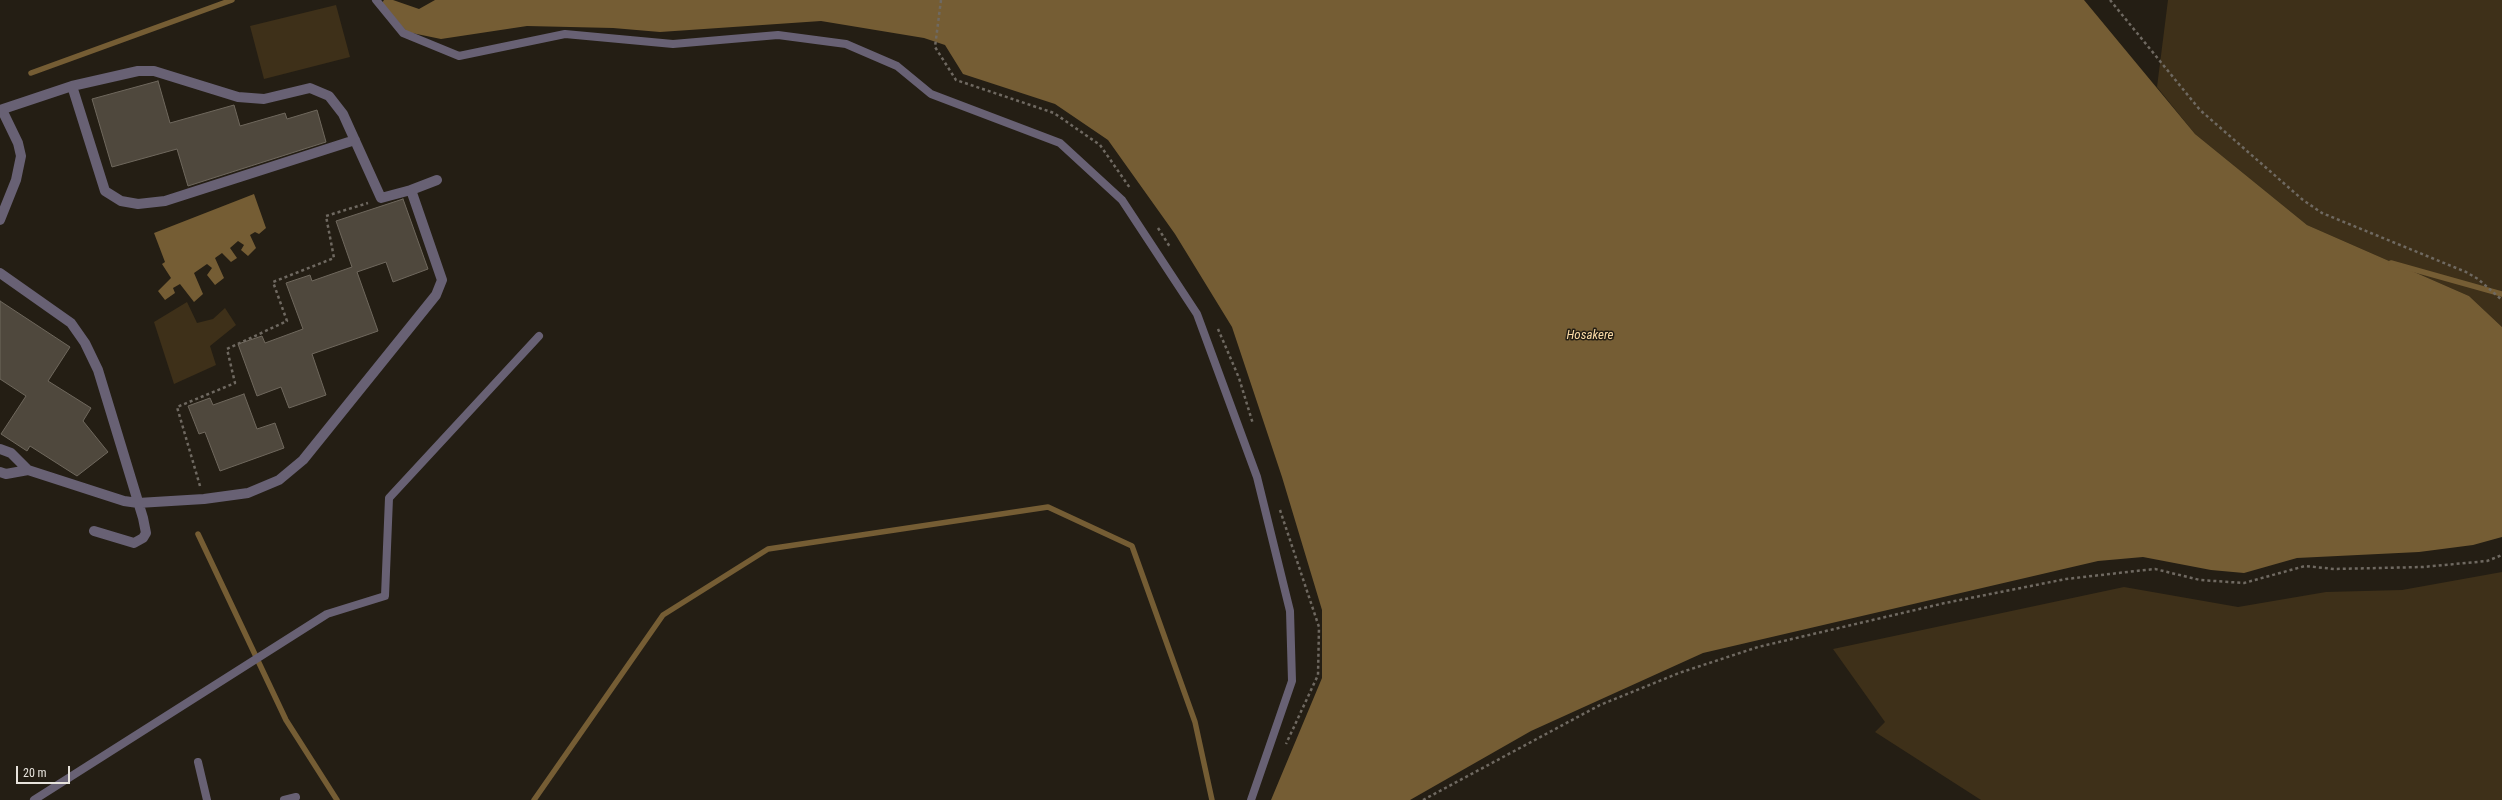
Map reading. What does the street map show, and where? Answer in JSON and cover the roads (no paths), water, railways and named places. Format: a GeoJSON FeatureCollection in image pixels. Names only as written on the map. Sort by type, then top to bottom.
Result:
{"type":"FeatureCollection","features":[{"type":"Feature","properties":{"kind":"street"},"geometry":{"type":"LineString","coordinates":[[0,220],[16,180],[21,156],[18,143],[1,110],[72,86],[134,71],[154,71],[238,97],[264,99],[310,88],[329,96],[343,114],[381,198],[411,190],[437,180]]}},
{"type":"Feature","properties":{"kind":"street"},"geometry":{"type":"LineString","coordinates":[[72,86],[105,191],[121,201],[138,204],[165,201],[354,140]]}},
{"type":"Feature","properties":{"kind":"street"},"geometry":{"type":"LineString","coordinates":[[0,449],[11,453],[28,470],[124,501],[138,503],[204,499],[254,490],[279,480],[303,460],[436,295],[442,280],[441,273],[411,190]]}},
{"type":"Feature","properties":{"kind":"street"},"geometry":{"type":"LineString","coordinates":[[0,273],[71,323],[85,343],[98,370],[146,533],[139,542],[128,543],[94,531]]}},
{"type":"Feature","properties":{"kind":"street"},"geometry":{"type":"LineString","coordinates":[[0,472],[6,474],[28,470]]}},
{"type":"Feature","properties":{"kind":"lane"},"geometry":{"type":"LineString","coordinates":[[376,0],[403,33],[459,56],[565,34],[673,44],[778,35],[846,44],[897,66],[931,94],[1060,143],[1122,200],[1197,314],[1257,477],[1290,611],[1292,681],[1251,800]]}},
{"type":"Feature","properties":{"kind":"lane"},"geometry":{"type":"LineString","coordinates":[[34,800],[327,614],[385,596],[389,498],[539,336]]}},
{"type":"Feature","properties":{"kind":"lane"},"geometry":{"type":"LineString","coordinates":[[198,762],[207,800]]}},
{"type":"Feature","properties":{"kind":"lane"},"geometry":{"type":"LineString","coordinates":[[284,800],[296,797]]}},
{"type":"Feature","properties":{"kind":"water","name":"Hosakere"},"geometry":{"type":"Polygon","coordinates":[[[384,0],[393,0],[419,9],[435,0],[2084,0],[2195,134],[2307,225],[2469,296],[2502,327],[2502,537],[2473,545],[2419,552],[2297,558],[2244,573],[2211,570],[2143,557],[2098,561],[1703,653],[1531,731],[1410,800],[1271,800],[1322,678],[1322,610],[1282,477],[1232,327],[1175,234],[1108,140],[1055,104],[963,74],[945,45],[924,38],[821,21],[660,32],[613,28],[527,26],[441,39],[407,32],[382,3],[384,0]]]}},
{"type":"Feature","properties":{"kind":"water"},"geometry":{"type":"Polygon","coordinates":[[[254,194],[266,228],[259,234],[255,232],[250,235],[256,248],[248,256],[241,250],[244,245],[238,241],[230,248],[237,258],[231,262],[222,253],[215,258],[224,278],[215,285],[207,275],[212,268],[207,264],[194,273],[203,294],[194,302],[180,284],[173,288],[175,293],[165,300],[158,291],[171,278],[162,264],[165,262],[154,233],[254,194]]]}},
{"type":"Feature","properties":{"kind":"waterway"},"geometry":{"type":"LineString","coordinates":[[31,73],[232,0]]}},
{"type":"Feature","properties":{"kind":"waterway"},"geometry":{"type":"LineString","coordinates":[[2391,263],[2502,294]]}},
{"type":"Feature","properties":{"kind":"waterway"},"geometry":{"type":"LineString","coordinates":[[534,800],[663,615],[768,549],[1048,507],[1132,546],[1195,722],[1212,800]]}},
{"type":"Feature","properties":{"kind":"waterway"},"geometry":{"type":"LineString","coordinates":[[198,534],[286,720],[337,800]]}}]}
